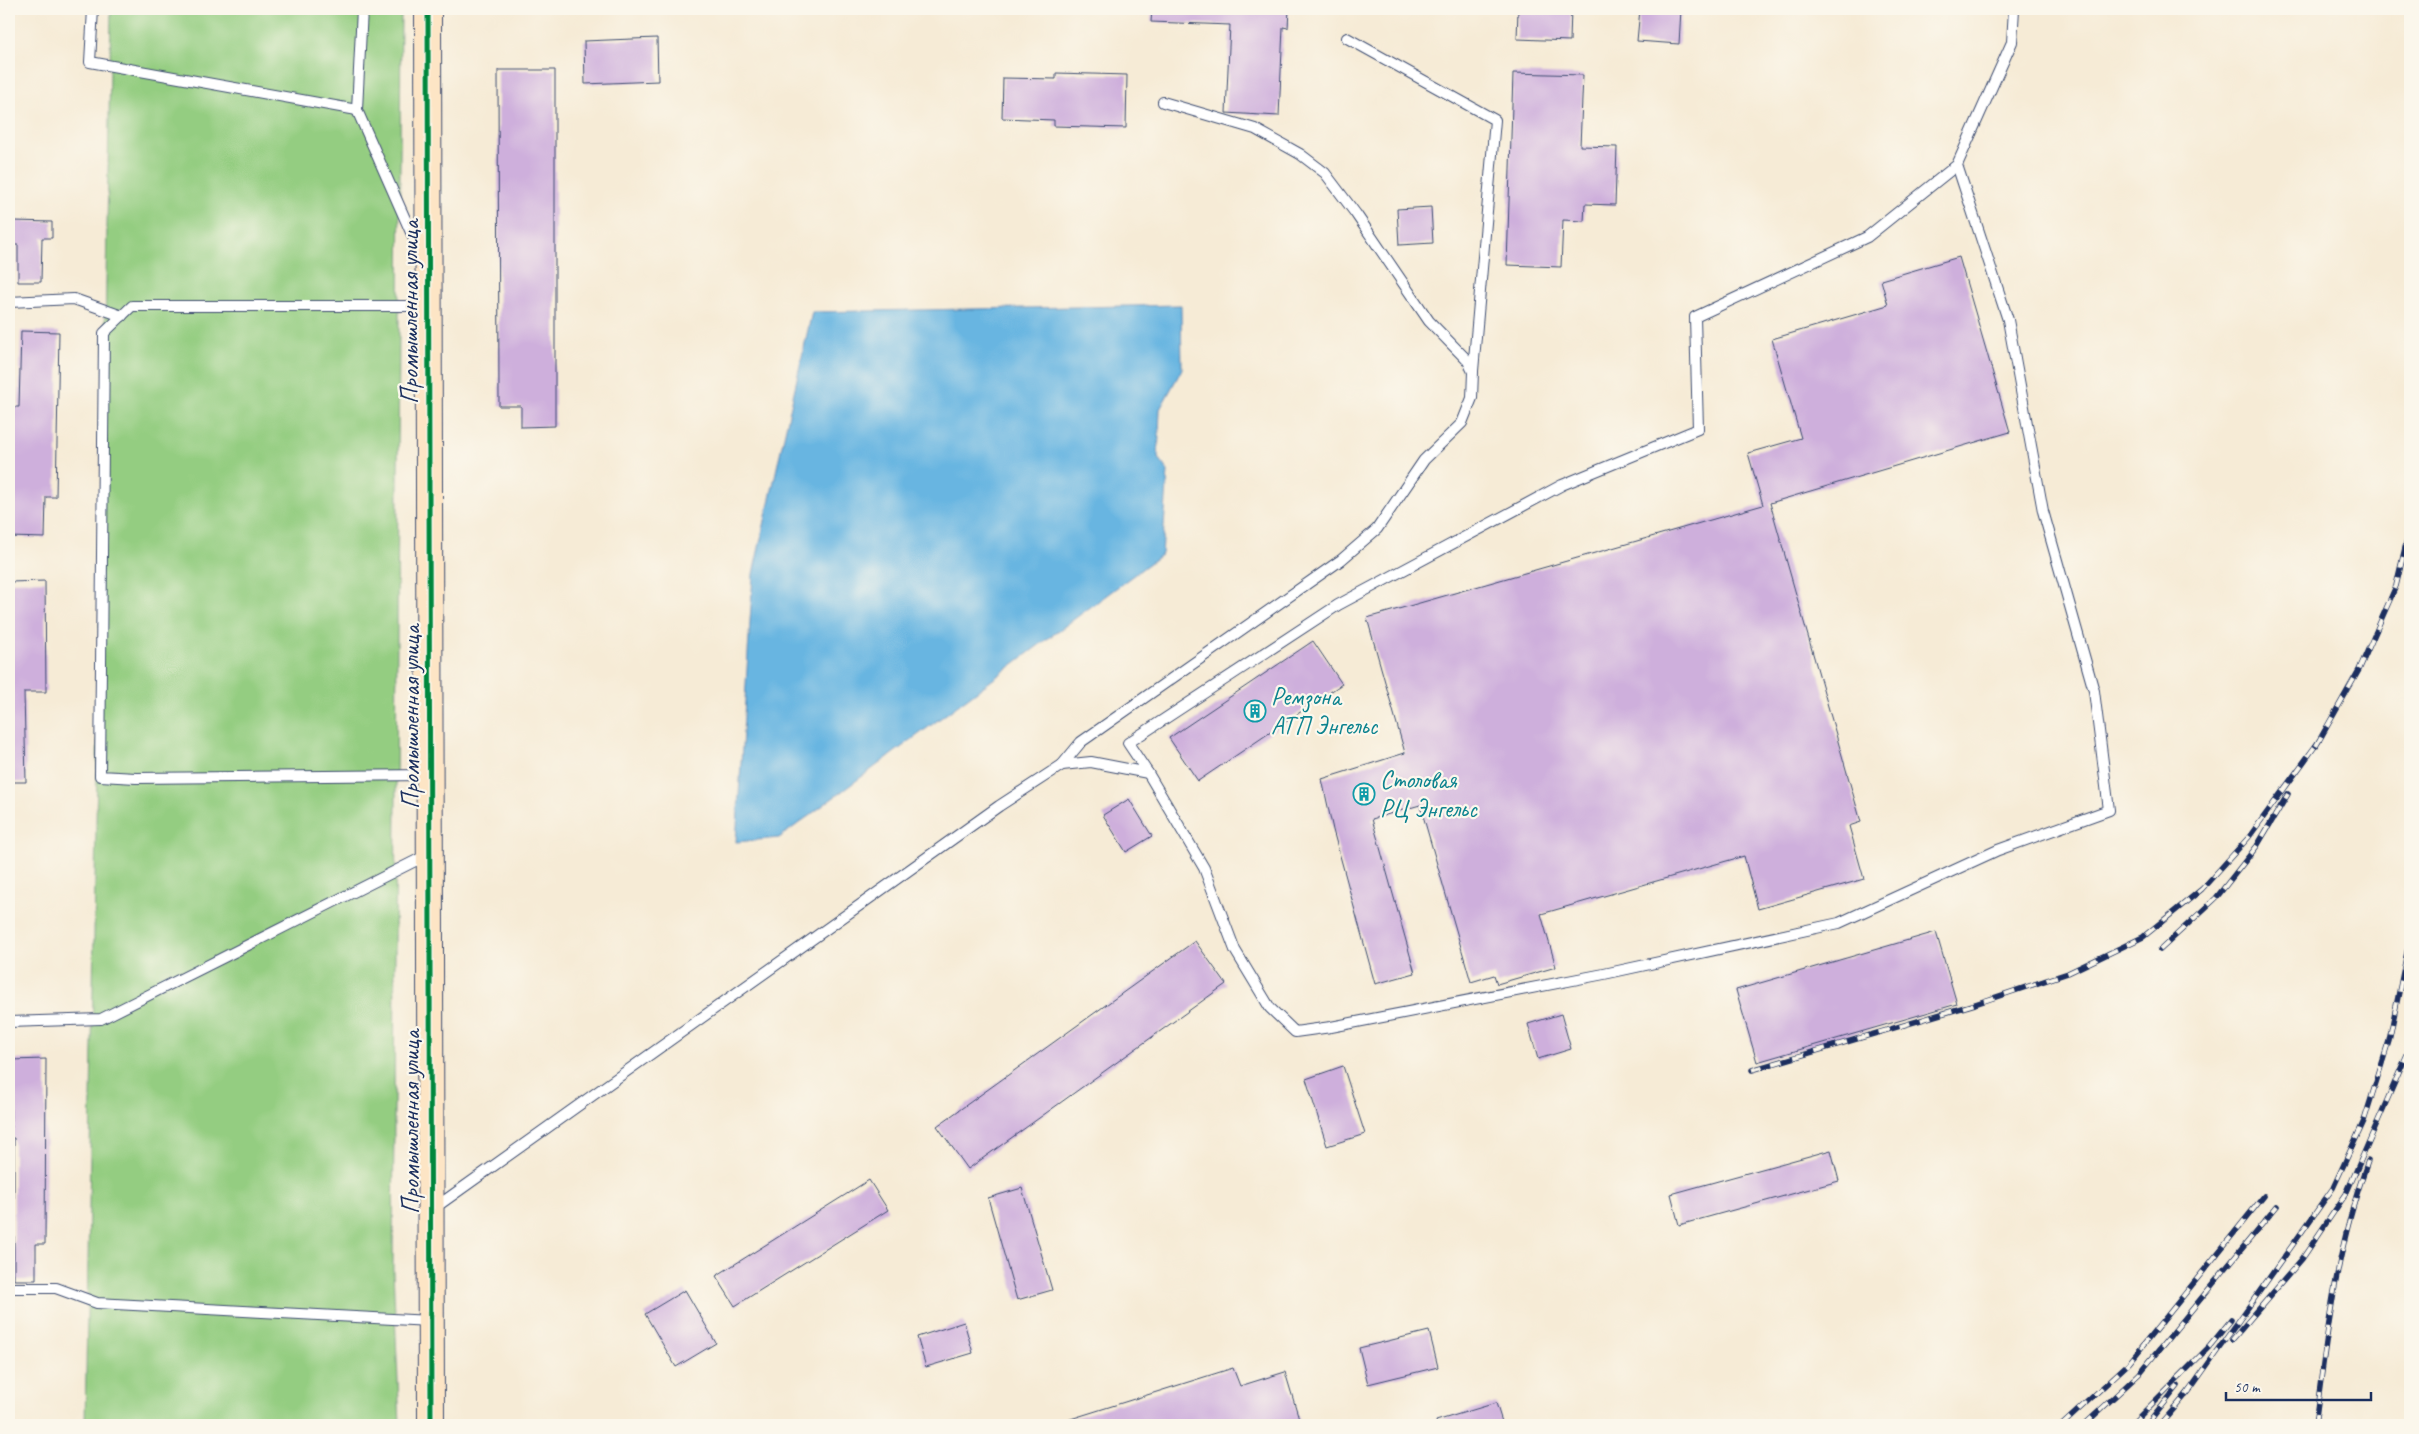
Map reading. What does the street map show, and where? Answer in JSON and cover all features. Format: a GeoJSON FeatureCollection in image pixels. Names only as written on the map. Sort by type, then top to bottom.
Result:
{"type":"FeatureCollection","features":[{"type":"Feature","properties":{"kind":"street","name":"Промышленная улица"},"geometry":{"type":"LineString","coordinates":[[428,9],[431,1425]]}},
{"type":"Feature","properties":{"kind":"lane"},"geometry":{"type":"LineString","coordinates":[[93,9],[90,62],[357,110]]}},
{"type":"Feature","properties":{"kind":"lane"},"geometry":{"type":"LineString","coordinates":[[362,9],[357,110],[429,275]]}},
{"type":"Feature","properties":{"kind":"lane"},"geometry":{"type":"LineString","coordinates":[[1957,165],[2008,320],[2043,511],[2094,691],[2109,810],[1998,850],[1839,923],[1604,974],[1331,1027],[1295,1032],[1270,1008],[1235,950],[1204,868],[1148,773],[1128,743],[1338,605],[1562,485],[1698,429],[1695,317],[1867,237],[1957,165],[2012,42],[2014,9]]}},
{"type":"Feature","properties":{"kind":"lane"},"geometry":{"type":"LineString","coordinates":[[430,1211],[999,806],[1062,765],[1081,742],[1341,560],[1377,529],[1424,460],[1462,423],[1472,398],[1495,120],[1347,38]]}},
{"type":"Feature","properties":{"kind":"lane"},"geometry":{"type":"LineString","coordinates":[[1163,102],[1255,129],[1300,154],[1324,173],[1356,214],[1429,321],[1468,361],[1473,372]]}},
{"type":"Feature","properties":{"kind":"lane"},"geometry":{"type":"LineString","coordinates":[[9,302],[74,299],[122,316]]}},
{"type":"Feature","properties":{"kind":"lane"},"geometry":{"type":"LineString","coordinates":[[429,306],[132,306],[104,333],[100,776],[136,778],[430,775]]}},
{"type":"Feature","properties":{"kind":"lane"},"geometry":{"type":"LineString","coordinates":[[1062,765],[1091,762],[1148,773]]}},
{"type":"Feature","properties":{"kind":"lane"},"geometry":{"type":"LineString","coordinates":[[9,1022],[101,1019],[430,853]]}},
{"type":"Feature","properties":{"kind":"lane"},"geometry":{"type":"LineString","coordinates":[[9,1288],[56,1288],[97,1303],[431,1321]]}},
{"type":"Feature","properties":{"kind":"green space"},"geometry":{"type":"Polygon","coordinates":[[[111,9],[401,9],[393,1270],[400,1425],[85,1425],[111,9]]]}},
{"type":"Feature","properties":{"kind":"water"},"geometry":{"type":"Polygon","coordinates":[[[1181,305],[1182,369],[1160,409],[1158,458],[1168,471],[1162,554],[779,838],[736,842],[753,574],[812,312],[1181,305]]]}},
{"type":"Feature","properties":{"kind":"building"},"geometry":{"type":"Polygon","coordinates":[[[1152,9],[1289,9],[1288,28],[1283,27],[1279,116],[1226,113],[1230,25],[1151,22],[1152,9]]]}},
{"type":"Feature","properties":{"kind":"building"},"geometry":{"type":"Polygon","coordinates":[[[1518,9],[1571,9],[1570,41],[1517,39],[1518,9]]]}},
{"type":"Feature","properties":{"kind":"building"},"geometry":{"type":"Polygon","coordinates":[[[1640,9],[1681,9],[1679,44],[1637,41],[1640,9]]]}},
{"type":"Feature","properties":{"kind":"building"},"geometry":{"type":"Polygon","coordinates":[[[657,38],[658,81],[585,84],[584,41],[657,38]]]}},
{"type":"Feature","properties":{"kind":"building"},"geometry":{"type":"Polygon","coordinates":[[[498,70],[555,70],[555,426],[521,427],[521,406],[499,406],[498,70]]]}},
{"type":"Feature","properties":{"kind":"building"},"geometry":{"type":"Polygon","coordinates":[[[1056,73],[1127,75],[1126,128],[1054,126],[1054,120],[1002,118],[1003,78],[1056,79],[1056,73]]]}},
{"type":"Feature","properties":{"kind":"building"},"geometry":{"type":"Polygon","coordinates":[[[1513,73],[1583,75],[1580,146],[1617,147],[1615,205],[1585,204],[1584,221],[1563,220],[1561,267],[1507,265],[1513,73]]]}},
{"type":"Feature","properties":{"kind":"building"},"geometry":{"type":"Polygon","coordinates":[[[1431,207],[1433,243],[1399,245],[1397,209],[1431,207]]]}},
{"type":"Feature","properties":{"kind":"building"},"geometry":{"type":"Polygon","coordinates":[[[14,221],[52,222],[52,238],[42,238],[41,282],[18,282],[18,245],[13,245],[14,221]]]}},
{"type":"Feature","properties":{"kind":"building"},"geometry":{"type":"Polygon","coordinates":[[[1959,257],[2010,432],[1770,503],[1861,822],[1849,826],[1864,879],[1758,909],[1744,856],[1541,914],[1556,967],[1497,984],[1494,975],[1471,982],[1420,805],[1372,819],[1415,973],[1375,984],[1333,830],[1322,779],[1405,753],[1367,618],[1763,505],[1748,453],[1801,438],[1772,339],[1888,305],[1881,280],[1959,257]]]}},
{"type":"Feature","properties":{"kind":"building"},"geometry":{"type":"Polygon","coordinates":[[[21,331],[59,332],[56,497],[46,497],[45,538],[9,537],[9,407],[19,407],[21,331]]]}},
{"type":"Feature","properties":{"kind":"building"},"geometry":{"type":"Polygon","coordinates":[[[45,581],[46,692],[24,692],[26,782],[9,782],[9,582],[45,581]]]}},
{"type":"Feature","properties":{"kind":"building","name":"Ремзона АТП Энгельс"},"geometry":{"type":"Polygon","coordinates":[[[1313,641],[1342,684],[1198,781],[1169,738],[1313,641]]]}},
{"type":"Feature","properties":{"kind":"building"},"geometry":{"type":"Polygon","coordinates":[[[1129,799],[1152,836],[1126,852],[1103,815],[1129,799]]]}},
{"type":"Feature","properties":{"kind":"building"},"geometry":{"type":"Polygon","coordinates":[[[1936,932],[1957,1004],[1757,1062],[1736,990],[1936,932]]]}},
{"type":"Feature","properties":{"kind":"building"},"geometry":{"type":"Polygon","coordinates":[[[1195,941],[1226,984],[968,1169],[937,1126],[1195,941]]]}},
{"type":"Feature","properties":{"kind":"building"},"geometry":{"type":"Polygon","coordinates":[[[1561,1014],[1571,1049],[1538,1059],[1528,1024],[1561,1014]]]}},
{"type":"Feature","properties":{"kind":"building"},"geometry":{"type":"Polygon","coordinates":[[[46,1059],[45,1244],[36,1244],[36,1280],[14,1280],[14,1138],[11,1138],[10,1060],[46,1059]]]}},
{"type":"Feature","properties":{"kind":"building"},"geometry":{"type":"Polygon","coordinates":[[[1343,1066],[1365,1134],[1327,1146],[1306,1079],[1343,1066]]]}},
{"type":"Feature","properties":{"kind":"building"},"geometry":{"type":"Polygon","coordinates":[[[1831,1150],[1839,1181],[1679,1225],[1671,1194],[1831,1150]]]}},
{"type":"Feature","properties":{"kind":"building"},"geometry":{"type":"Polygon","coordinates":[[[869,1180],[888,1210],[735,1306],[716,1276],[869,1180]]]}},
{"type":"Feature","properties":{"kind":"building"},"geometry":{"type":"Polygon","coordinates":[[[1022,1188],[1052,1290],[1017,1300],[988,1198],[1022,1188]]]}},
{"type":"Feature","properties":{"kind":"building"},"geometry":{"type":"Polygon","coordinates":[[[685,1290],[716,1343],[676,1367],[645,1314],[685,1290]]]}},
{"type":"Feature","properties":{"kind":"building"},"geometry":{"type":"Polygon","coordinates":[[[964,1322],[973,1353],[926,1367],[917,1337],[964,1322]]]}},
{"type":"Feature","properties":{"kind":"building"},"geometry":{"type":"Polygon","coordinates":[[[1429,1331],[1438,1367],[1368,1384],[1359,1348],[1429,1331]]]}},
{"type":"Feature","properties":{"kind":"building"},"geometry":{"type":"Polygon","coordinates":[[[1233,1368],[1240,1386],[1285,1372],[1301,1425],[1062,1425],[1061,1422],[1233,1368]]]}},
{"type":"Feature","properties":{"kind":"building"},"geometry":{"type":"Polygon","coordinates":[[[1496,1403],[1503,1425],[1437,1425],[1436,1421],[1496,1403]]]}},
{"type":"Feature","properties":{"kind":"railway"},"geometry":{"type":"LineString","coordinates":[[2316,746],[2359,670],[2396,586],[2410,527]]}},
{"type":"Feature","properties":{"kind":"railway"},"geometry":{"type":"LineString","coordinates":[[1752,1070],[1975,1004],[2068,973],[2143,937],[2202,889],[2249,837],[2319,741]]}},
{"type":"Feature","properties":{"kind":"railway"},"geometry":{"type":"LineString","coordinates":[[2160,950],[2216,898],[2257,846],[2288,794]]}},
{"type":"Feature","properties":{"kind":"railway"},"geometry":{"type":"LineString","coordinates":[[2186,1395],[2333,1188],[2364,1121],[2389,1041],[2410,938]]}},
{"type":"Feature","properties":{"kind":"railway"},"geometry":{"type":"LineString","coordinates":[[2232,1340],[2302,1259],[2346,1194],[2409,1050]]}},
{"type":"Feature","properties":{"kind":"railway"},"geometry":{"type":"LineString","coordinates":[[2315,1425],[2340,1259],[2357,1194],[2368,1161]]}},
{"type":"Feature","properties":{"kind":"railway"},"geometry":{"type":"LineString","coordinates":[[2062,1425],[2129,1363],[2264,1196]]}},
{"type":"Feature","properties":{"kind":"railway"},"geometry":{"type":"LineString","coordinates":[[2084,1425],[2139,1374],[2277,1206]]}},
{"type":"Feature","properties":{"kind":"railway"},"geometry":{"type":"LineString","coordinates":[[2131,1425],[2209,1347],[2231,1320]]}},
{"type":"Feature","properties":{"kind":"railway"},"geometry":{"type":"LineString","coordinates":[[2147,1425],[2178,1386]]}},
{"type":"Feature","properties":{"kind":"railway"},"geometry":{"type":"LineString","coordinates":[[2160,1425],[2190,1390]]}},
{"type":"Feature","properties":{"kind":"cycle path"},"geometry":{"type":"LineString","coordinates":[[428,9],[431,1425]]}},
{"type":"Feature","properties":{"kind":"place","name":"Ремзона АТП Энгельс"},"geometry":{"type":"Point","coordinates":[1255,711]}},
{"type":"Feature","properties":{"kind":"place","name":"Столовая РЦ Энгельс"},"geometry":{"type":"Point","coordinates":[1364,794]}}]}
